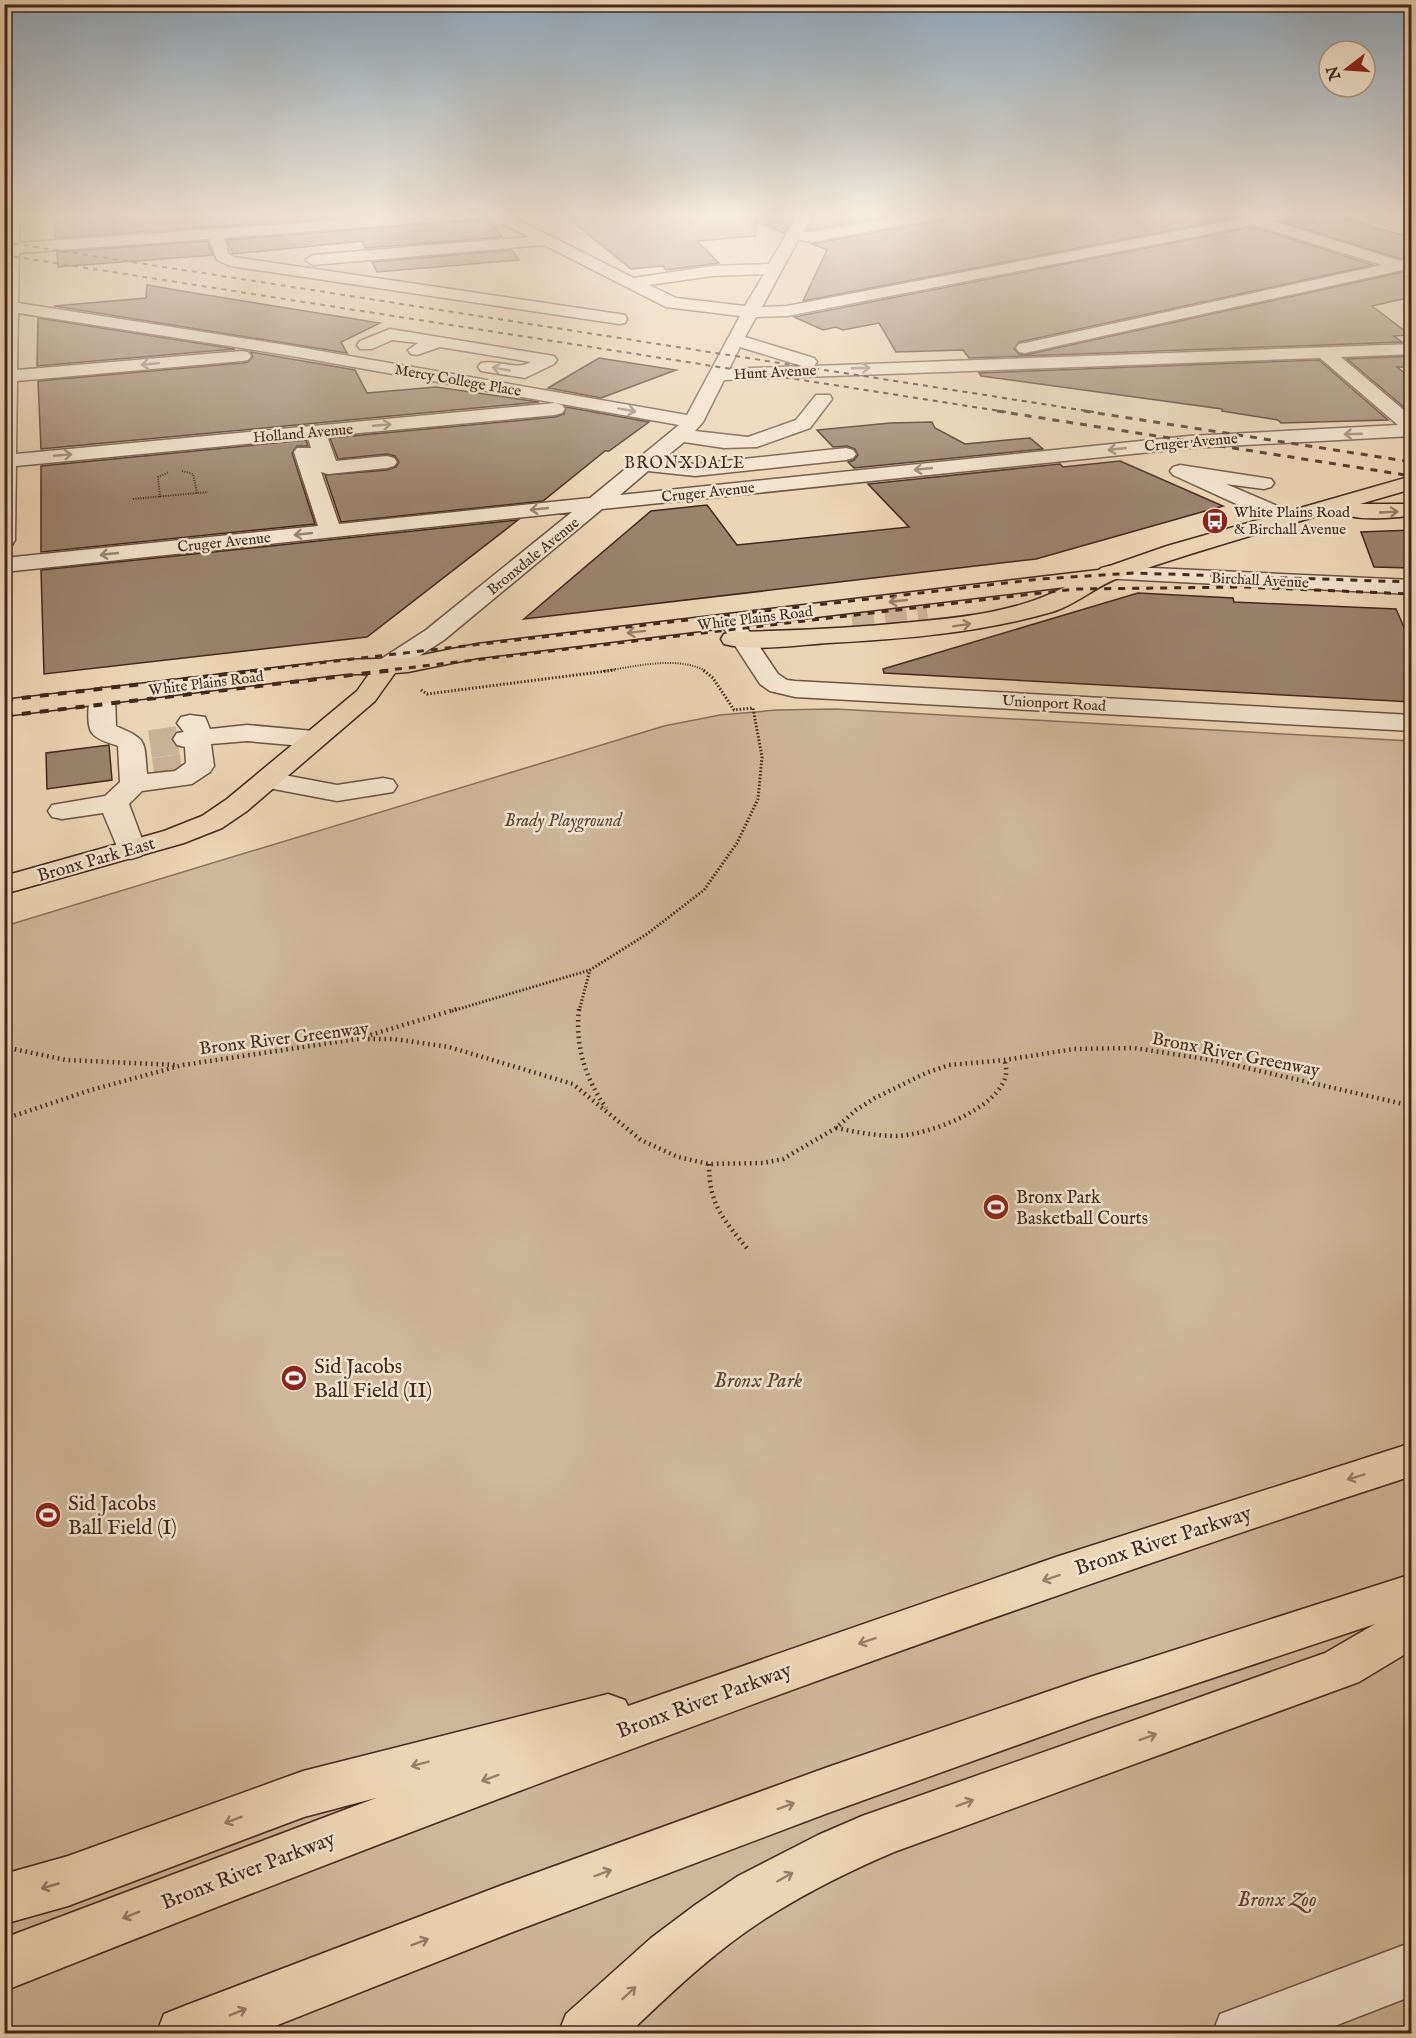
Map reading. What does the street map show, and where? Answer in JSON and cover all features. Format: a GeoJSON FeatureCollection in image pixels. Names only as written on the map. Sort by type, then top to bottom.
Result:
{"type":"FeatureCollection","features":[{"type":"Feature","properties":{"kind":"main road","name":"White Plains Road"},"geometry":{"type":"LineString","coordinates":[[927,611],[1008,602],[1099,578],[1286,518],[1412,482]]}},
{"type":"Feature","properties":{"kind":"main road"},"geometry":{"type":"LineString","coordinates":[[1324,507],[1376,512],[1412,510]]}},
{"type":"Feature","properties":{"kind":"main road","name":"White Plains Road"},"geometry":{"type":"LineString","coordinates":[[743,632],[784,639],[957,626],[1047,606],[1099,578]]}},
{"type":"Feature","properties":{"kind":"main road","name":"White Plains Road"},"geometry":{"type":"LineString","coordinates":[[4,708],[343,667],[398,666],[472,670],[743,632],[852,620]]}},
{"type":"Feature","properties":{"kind":"main road","name":"Bronxdale Avenue"},"geometry":{"type":"LineString","coordinates":[[188,832],[225,814],[268,780],[398,666]]}},
{"type":"Feature","properties":{"kind":"main road","name":"Bronx Park East"},"geometry":{"type":"LineString","coordinates":[[4,885],[188,832]]}},
{"type":"Feature","properties":{"kind":"main road","name":"Bronx River Parkway"},"geometry":{"type":"LineString","coordinates":[[4,1965],[425,1802],[802,1664],[1153,1543],[1412,1460]]}},
{"type":"Feature","properties":{"kind":"main road"},"geometry":{"type":"LineString","coordinates":[[184,2034],[486,1916],[867,1777],[1046,1713],[1412,1593]]}},
{"type":"Feature","properties":{"kind":"main road"},"geometry":{"type":"LineString","coordinates":[[586,2034],[628,1994],[688,1944],[757,1894],[795,1871],[880,1833],[1342,1668],[1412,1626]]}},
{"type":"Feature","properties":{"kind":"main road"},"geometry":{"type":"LineString","coordinates":[[4,1899],[90,1873],[303,1794],[802,1664]]}},
{"type":"Feature","properties":{"kind":"street"},"geometry":{"type":"LineString","coordinates":[[4,540],[7,309]]}},
{"type":"Feature","properties":{"kind":"street","name":"Mercy College Place"},"geometry":{"type":"LineString","coordinates":[[27,309],[292,351],[601,405],[687,428],[724,442],[750,443],[803,424],[824,399]]}},
{"type":"Feature","properties":{"kind":"street"},"geometry":{"type":"LineString","coordinates":[[553,309],[619,319]]}},
{"type":"Feature","properties":{"kind":"street"},"geometry":{"type":"LineString","coordinates":[[726,309],[751,312],[797,309]]}},
{"type":"Feature","properties":{"kind":"street","name":"Bronxdale Avenue"},"geometry":{"type":"LineString","coordinates":[[398,666],[687,428],[753,309]]}},
{"type":"Feature","properties":{"kind":"street"},"geometry":{"type":"LineString","coordinates":[[944,365],[1205,309]]}},
{"type":"Feature","properties":{"kind":"street"},"geometry":{"type":"LineString","coordinates":[[366,345],[390,334],[548,360],[525,373],[411,353]]}},
{"type":"Feature","properties":{"kind":"street","name":"Hunt Avenue"},"geometry":{"type":"LineString","coordinates":[[735,340],[833,369]]}},
{"type":"Feature","properties":{"kind":"street"},"geometry":{"type":"LineString","coordinates":[[380,367],[438,341]]}},
{"type":"Feature","properties":{"kind":"street","name":"Hunt Avenue"},"geometry":{"type":"LineString","coordinates":[[718,375],[1412,349]]}},
{"type":"Feature","properties":{"kind":"street"},"geometry":{"type":"LineString","coordinates":[[6,376],[292,351]]}},
{"type":"Feature","properties":{"kind":"street"},"geometry":{"type":"LineString","coordinates":[[1324,352],[1412,429]]}},
{"type":"Feature","properties":{"kind":"street","name":"Holland Avenue"},"geometry":{"type":"LineString","coordinates":[[5,461],[601,405]]}},
{"type":"Feature","properties":{"kind":"street","name":"Cruger Avenue"},"geometry":{"type":"LineString","coordinates":[[4,565],[1190,442],[1412,429]]}},
{"type":"Feature","properties":{"kind":"street"},"geometry":{"type":"LineString","coordinates":[[315,431],[328,468],[387,462]]}},
{"type":"Feature","properties":{"kind":"street"},"geometry":{"type":"LineString","coordinates":[[304,452],[331,531]]}},
{"type":"Feature","properties":{"kind":"street"},"geometry":{"type":"LineString","coordinates":[[644,465],[695,470],[846,454]]}},
{"type":"Feature","properties":{"kind":"street"},"geometry":{"type":"LineString","coordinates":[[1264,483],[1180,471],[1286,518]]}},
{"type":"Feature","properties":{"kind":"street","name":"Birchall Avenue"},"geometry":{"type":"LineString","coordinates":[[1099,578],[1412,587]]}},
{"type":"Feature","properties":{"kind":"street","name":"Unionport Road"},"geometry":{"type":"LineString","coordinates":[[743,632],[773,683],[795,689],[1412,723]]}},
{"type":"Feature","properties":{"kind":"street"},"geometry":{"type":"LineString","coordinates":[[102,696],[103,730],[141,757],[182,778],[192,749],[247,732],[314,739]]}},
{"type":"Feature","properties":{"kind":"street"},"geometry":{"type":"LineString","coordinates":[[114,803],[141,757]]}},
{"type":"Feature","properties":{"kind":"street"},"geometry":{"type":"LineString","coordinates":[[268,780],[337,793],[383,786]]}},
{"type":"Feature","properties":{"kind":"street"},"geometry":{"type":"LineString","coordinates":[[62,811],[114,803]]}},
{"type":"Feature","properties":{"kind":"street"},"geometry":{"type":"LineString","coordinates":[[114,803],[131,850]]}},
{"type":"Feature","properties":{"kind":"street"},"geometry":{"type":"LineString","coordinates":[[1240,2034],[1412,1969]]}},
{"type":"Feature","properties":{"kind":"path"},"geometry":{"type":"LineString","coordinates":[[160,496],[158,477],[175,469],[193,474],[197,493]]}},
{"type":"Feature","properties":{"kind":"path"},"geometry":{"type":"LineString","coordinates":[[133,500],[207,492]]}},
{"type":"Feature","properties":{"kind":"path"},"geometry":{"type":"LineString","coordinates":[[357,1039],[420,1018],[563,979],[590,969],[647,934],[704,890],[737,843],[758,799],[762,757],[753,708],[734,710],[712,674],[692,666],[660,664],[427,694],[398,666]]}},
{"type":"Feature","properties":{"kind":"path"},"geometry":{"type":"LineString","coordinates":[[590,969],[580,995],[578,1041],[585,1074],[608,1111]]}},
{"type":"Feature","properties":{"kind":"path","name":"Bronx River Greenway"},"geometry":{"type":"LineString","coordinates":[[4,1119],[91,1090],[183,1065],[357,1039],[394,1039],[449,1047],[573,1084],[641,1140],[678,1157],[709,1164],[763,1163],[783,1159],[836,1128],[856,1110],[875,1098],[926,1073],[949,1065],[1005,1060],[1065,1050],[1137,1049],[1241,1066],[1412,1106]]}},
{"type":"Feature","properties":{"kind":"path"},"geometry":{"type":"LineString","coordinates":[[4,1047],[19,1052],[126,1065],[183,1065]]}},
{"type":"Feature","properties":{"kind":"path"},"geometry":{"type":"LineString","coordinates":[[836,1128],[875,1135],[906,1135],[961,1118],[982,1105],[998,1089],[1006,1075],[1005,1060]]}},
{"type":"Feature","properties":{"kind":"path"},"geometry":{"type":"LineString","coordinates":[[709,1164],[709,1187],[718,1210],[749,1251]]}},
{"type":"Feature","properties":{"kind":"green space","name":"Bronx Park"},"geometry":{"type":"Polygon","coordinates":[[[836,709],[1411,741],[1411,2033],[5,2034],[5,926],[664,726],[720,715],[777,710],[836,709]]]}},
{"type":"Feature","properties":{"kind":"building"},"geometry":{"type":"Polygon","coordinates":[[[73,309],[295,309],[380,323],[341,342],[347,353],[73,309]]]}},
{"type":"Feature","properties":{"kind":"building"},"geometry":{"type":"Polygon","coordinates":[[[834,309],[1170,309],[1019,342],[1014,349],[1019,354],[1025,355],[1234,309],[1376,309],[1410,335],[1394,336],[1402,342],[969,358],[963,350],[896,352],[879,323],[843,330],[836,327],[823,330],[794,317],[834,309]]]}},
{"type":"Feature","properties":{"kind":"building"},"geometry":{"type":"Polygon","coordinates":[[[38,318],[235,349],[37,366],[38,318]]]}},
{"type":"Feature","properties":{"kind":"building"},"geometry":{"type":"Polygon","coordinates":[[[251,352],[355,370],[367,393],[436,387],[539,402],[41,449],[38,381],[242,363],[248,362],[253,357],[251,352]]]}},
{"type":"Feature","properties":{"kind":"building"},"geometry":{"type":"Polygon","coordinates":[[[1412,356],[1412,367],[1397,367],[1412,379],[1412,414],[1347,359],[1412,356]]]}},
{"type":"Feature","properties":{"kind":"building"},"geometry":{"type":"Polygon","coordinates":[[[599,358],[676,370],[601,398],[548,388],[599,358]]]}},
{"type":"Feature","properties":{"kind":"building"},"geometry":{"type":"Polygon","coordinates":[[[1319,360],[1388,420],[1281,423],[1278,420],[1222,411],[1222,409],[981,376],[979,373],[1319,360]]]}},
{"type":"Feature","properties":{"kind":"building"},"geometry":{"type":"Polygon","coordinates":[[[566,407],[649,422],[609,451],[605,451],[543,501],[341,522],[325,475],[387,470],[396,467],[399,462],[395,456],[387,454],[338,459],[330,438],[555,417],[564,414],[566,407]]]}},
{"type":"Feature","properties":{"kind":"building"},"geometry":{"type":"Polygon","coordinates":[[[932,422],[935,428],[965,444],[1030,438],[1043,449],[854,468],[848,462],[854,460],[858,455],[855,449],[847,446],[833,447],[817,430],[890,423],[932,422]]]}},
{"type":"Feature","properties":{"kind":"building"},"geometry":{"type":"Polygon","coordinates":[[[306,440],[308,446],[297,446],[292,453],[315,524],[41,552],[41,466],[306,440]]]}},
{"type":"Feature","properties":{"kind":"building"},"geometry":{"type":"Polygon","coordinates":[[[1120,461],[1223,506],[1036,559],[524,619],[651,511],[707,505],[737,545],[909,527],[868,484],[1060,464],[1063,467],[1120,461]]]}},
{"type":"Feature","properties":{"kind":"building"},"geometry":{"type":"Polygon","coordinates":[[[518,520],[367,637],[44,674],[41,570],[518,520]]]}},
{"type":"Feature","properties":{"kind":"building"},"geometry":{"type":"Polygon","coordinates":[[[1412,530],[1412,568],[1374,567],[1361,532],[1412,530]]]}},
{"type":"Feature","properties":{"kind":"building"},"geometry":{"type":"Polygon","coordinates":[[[1138,593],[1233,598],[1234,602],[1396,609],[1412,646],[1412,702],[884,673],[883,669],[1138,593]]]}},
{"type":"Feature","properties":{"kind":"building"},"geometry":{"type":"Polygon","coordinates":[[[109,745],[112,780],[47,789],[46,753],[109,745]]]}},
{"type":"Feature","properties":{"kind":"tunnel"},"geometry":{"type":"LineString","coordinates":[[852,620],[927,611]]}},
{"type":"Feature","properties":{"kind":"tunnel"},"geometry":{"type":"LineString","coordinates":[[150,744],[186,739]]}},
{"type":"Feature","properties":{"kind":"tunnel"},"geometry":{"type":"LineString","coordinates":[[154,772],[190,767]]}},
{"type":"Feature","properties":{"kind":"railway"},"geometry":{"type":"LineString","coordinates":[[349,309],[1006,412]]}},
{"type":"Feature","properties":{"kind":"railway"},"geometry":{"type":"LineString","coordinates":[[434,309],[1094,412]]}},
{"type":"Feature","properties":{"kind":"railway"},"geometry":{"type":"LineString","coordinates":[[997,411],[1412,476]]}},
{"type":"Feature","properties":{"kind":"railway"},"geometry":{"type":"LineString","coordinates":[[1084,411],[1412,462]]}},
{"type":"Feature","properties":{"kind":"railway"},"geometry":{"type":"LineString","coordinates":[[250,671],[1040,579],[1134,573],[1412,582]]}},
{"type":"Feature","properties":{"kind":"railway"},"geometry":{"type":"LineString","coordinates":[[381,671],[1075,589],[1243,587],[1412,594]]}},
{"type":"Feature","properties":{"kind":"railway"},"geometry":{"type":"LineString","coordinates":[[4,700],[263,670]]}},
{"type":"Feature","properties":{"kind":"railway"},"geometry":{"type":"LineString","coordinates":[[4,716],[394,670]]}},
{"type":"Feature","properties":{"kind":"place","name":"White Plains Road & Birchall Avenue"},"geometry":{"type":"Point","coordinates":[1215,521]}},
{"type":"Feature","properties":{"kind":"place","name":"Bronx Park Basketball Courts"},"geometry":{"type":"Point","coordinates":[996,1207]}},
{"type":"Feature","properties":{"kind":"place","name":"Sid Jacobs Ball Field (II)"},"geometry":{"type":"Point","coordinates":[294,1378]}},
{"type":"Feature","properties":{"kind":"place","name":"Sid Jacobs Ball Field (I)"},"geometry":{"type":"Point","coordinates":[48,1515]}},
{"type":"Feature","properties":{"kind":"district","name":"BRONXDALE"},"geometry":{"type":"Point","coordinates":[685,462]}},
{"type":"Feature","properties":{"kind":"park label","name":"Brady Playground"},"geometry":{"type":"Point","coordinates":[563,820]}},
{"type":"Feature","properties":{"kind":"park label","name":"Bronx Zoo"},"geometry":{"type":"Point","coordinates":[1277,1899]}}]}
